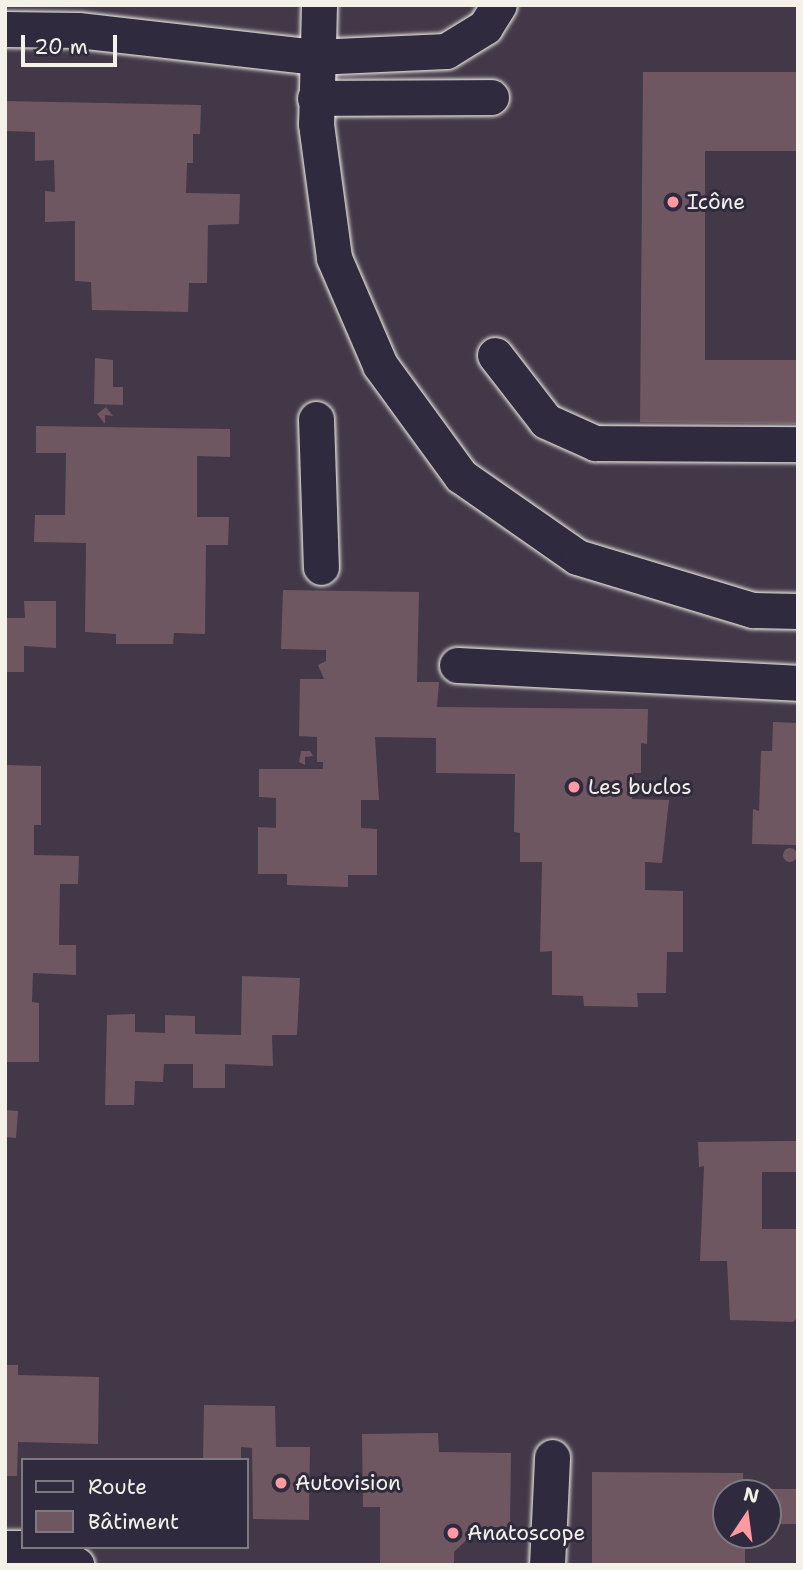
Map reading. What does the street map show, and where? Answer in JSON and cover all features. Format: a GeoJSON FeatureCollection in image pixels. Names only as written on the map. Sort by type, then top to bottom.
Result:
{"type":"FeatureCollection","features":[{"type":"Feature","properties":{"kind":"street"},"geometry":{"type":"LineString","coordinates":[[318,5],[314,57],[315,98],[334,258],[380,365],[460,476],[577,557],[753,610],[798,611]]}},
{"type":"Feature","properties":{"kind":"street"},"geometry":{"type":"LineString","coordinates":[[5,29],[78,30],[314,57],[446,51],[485,27],[499,5]]}},
{"type":"Feature","properties":{"kind":"street"},"geometry":{"type":"LineString","coordinates":[[315,98],[491,97]]}},
{"type":"Feature","properties":{"kind":"street"},"geometry":{"type":"LineString","coordinates":[[495,355],[546,421],[595,443],[798,444]]}},
{"type":"Feature","properties":{"kind":"street"},"geometry":{"type":"LineString","coordinates":[[316,419],[321,567]]}},
{"type":"Feature","properties":{"kind":"street"},"geometry":{"type":"LineString","coordinates":[[457,665],[798,683]]}},
{"type":"Feature","properties":{"kind":"street"},"geometry":{"type":"LineString","coordinates":[[547,1565],[552,1457]]}},
{"type":"Feature","properties":{"kind":"street"},"geometry":{"type":"LineString","coordinates":[[49,1549],[77,1565]]}},
{"type":"Feature","properties":{"kind":"building","name":"Icône"},"geometry":{"type":"Polygon","coordinates":[[[643,72],[798,72],[798,151],[705,151],[705,360],[798,360],[798,424],[640,422],[643,72]]]}},
{"type":"Feature","properties":{"kind":"building"},"geometry":{"type":"Polygon","coordinates":[[[5,101],[201,105],[200,134],[193,134],[193,163],[187,163],[186,193],[240,194],[239,224],[208,225],[207,283],[189,283],[188,312],[92,310],[91,282],[75,281],[75,221],[45,222],[45,191],[55,192],[54,160],[35,161],[35,132],[5,131],[5,101]]]}},
{"type":"Feature","properties":{"kind":"building"},"geometry":{"type":"Polygon","coordinates":[[[95,358],[113,360],[113,387],[123,387],[123,405],[94,404],[95,358]]]}},
{"type":"Feature","properties":{"kind":"building"},"geometry":{"type":"Polygon","coordinates":[[[106,407],[113,416],[105,415],[105,424],[97,414],[106,407]]]}},
{"type":"Feature","properties":{"kind":"building"},"geometry":{"type":"Polygon","coordinates":[[[36,426],[230,429],[230,457],[197,456],[197,517],[229,517],[228,545],[206,545],[205,634],[174,633],[173,644],[116,644],[116,634],[85,632],[86,543],[34,542],[35,515],[65,515],[66,453],[36,453],[36,426]]]}},
{"type":"Feature","properties":{"kind":"building","name":"Les buclos"},"geometry":{"type":"Polygon","coordinates":[[[283,590],[419,592],[417,682],[439,682],[437,707],[648,709],[647,744],[641,743],[641,773],[633,773],[632,799],[669,800],[662,863],[645,862],[645,890],[683,891],[683,952],[667,952],[666,993],[637,993],[638,1007],[584,1006],[583,996],[552,995],[552,951],[540,952],[542,862],[520,862],[520,833],[514,832],[515,774],[436,773],[436,738],[375,737],[379,800],[361,800],[361,828],[377,829],[377,875],[348,875],[348,887],[287,885],[287,874],[258,874],[258,827],[276,828],[276,798],[259,797],[259,769],[323,769],[323,762],[317,762],[317,737],[299,736],[300,679],[324,679],[318,665],[326,661],[326,650],[281,649],[283,590]]]}},
{"type":"Feature","properties":{"kind":"building"},"geometry":{"type":"Polygon","coordinates":[[[24,601],[56,601],[56,648],[24,646],[24,672],[5,672],[5,618],[25,618],[24,601]]]}},
{"type":"Feature","properties":{"kind":"building","name":"Les buclos"},"geometry":{"type":"Polygon","coordinates":[[[773,722],[798,723],[798,845],[752,844],[753,809],[759,811],[761,751],[772,751],[773,722]]]}},
{"type":"Feature","properties":{"kind":"building"},"geometry":{"type":"Polygon","coordinates":[[[301,751],[310,751],[313,756],[305,757],[305,765],[299,762],[301,751]]]}},
{"type":"Feature","properties":{"kind":"building"},"geometry":{"type":"Polygon","coordinates":[[[5,765],[41,766],[41,825],[34,825],[34,855],[79,856],[78,884],[60,884],[59,945],[76,945],[76,975],[33,973],[32,1002],[39,1003],[39,1062],[5,1062],[5,765]]]}},
{"type":"Feature","properties":{"kind":"building"},"geometry":{"type":"Polygon","coordinates":[[[787,848],[793,848],[797,855],[793,862],[787,862],[783,858],[783,852],[787,848]]]}},
{"type":"Feature","properties":{"kind":"building"},"geometry":{"type":"Polygon","coordinates":[[[242,976],[300,978],[297,1035],[272,1035],[273,1066],[225,1064],[225,1088],[193,1088],[193,1064],[164,1064],[163,1082],[135,1081],[134,1105],[105,1105],[107,1015],[135,1014],[135,1032],[165,1033],[165,1015],[195,1016],[195,1034],[241,1035],[242,976]]]}},
{"type":"Feature","properties":{"kind":"building"},"geometry":{"type":"Polygon","coordinates":[[[5,1110],[18,1111],[16,1138],[5,1137],[5,1110]]]}},
{"type":"Feature","properties":{"kind":"building"},"geometry":{"type":"Polygon","coordinates":[[[798,1141],[798,1172],[762,1172],[762,1229],[798,1229],[798,1317],[793,1322],[730,1320],[727,1261],[700,1261],[704,1166],[699,1167],[698,1142],[798,1141]]]}},
{"type":"Feature","properties":{"kind":"building"},"geometry":{"type":"Polygon","coordinates":[[[5,1365],[18,1365],[18,1375],[99,1377],[98,1444],[18,1442],[17,1476],[5,1476],[5,1365]]]}},
{"type":"Feature","properties":{"kind":"building"},"geometry":{"type":"Polygon","coordinates":[[[204,1405],[275,1406],[276,1447],[310,1447],[309,1520],[253,1519],[252,1448],[241,1447],[241,1458],[203,1458],[204,1405]]]}},
{"type":"Feature","properties":{"kind":"building"},"geometry":{"type":"Polygon","coordinates":[[[438,1433],[439,1452],[511,1453],[510,1527],[480,1527],[454,1552],[454,1565],[380,1565],[380,1507],[363,1507],[362,1434],[438,1433]]]}},
{"type":"Feature","properties":{"kind":"building"},"geometry":{"type":"Polygon","coordinates":[[[592,1472],[743,1473],[743,1479],[712,1479],[712,1549],[745,1549],[745,1565],[592,1565],[592,1472]]]}},
{"type":"Feature","properties":{"kind":"building"},"geometry":{"type":"Polygon","coordinates":[[[782,1489],[798,1489],[798,1524],[782,1524],[782,1489]]]}},
{"type":"Feature","properties":{"kind":"place","name":"Icône"},"geometry":{"type":"Point","coordinates":[673,202]}},
{"type":"Feature","properties":{"kind":"place","name":"Les buclos"},"geometry":{"type":"Point","coordinates":[574,787]}},
{"type":"Feature","properties":{"kind":"place","name":"Autovision"},"geometry":{"type":"Point","coordinates":[281,1483]}},
{"type":"Feature","properties":{"kind":"place","name":"Anatoscope"},"geometry":{"type":"Point","coordinates":[453,1533]}}]}
